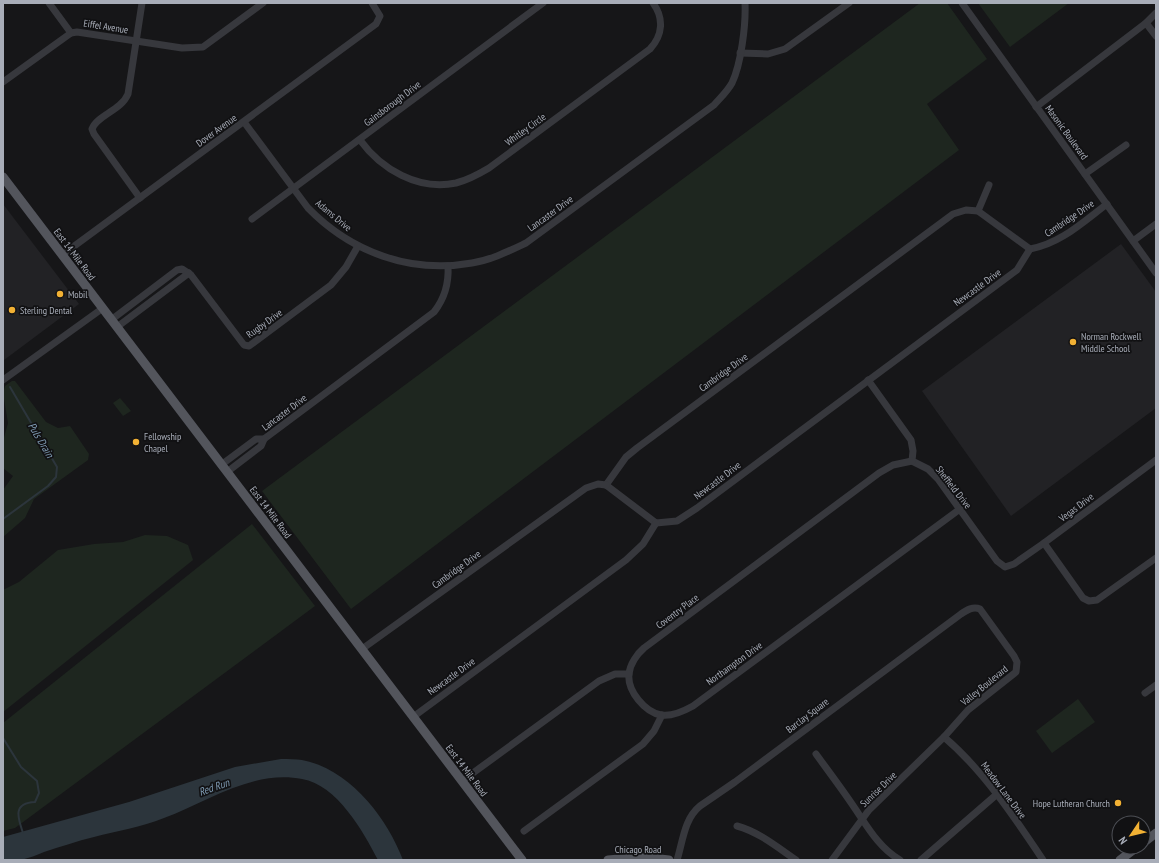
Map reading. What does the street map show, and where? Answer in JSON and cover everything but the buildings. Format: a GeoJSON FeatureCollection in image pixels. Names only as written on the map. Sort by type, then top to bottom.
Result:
{"type":"FeatureCollection","features":[{"type":"Feature","properties":{"kind":"main road","name":"East 14 Mile Road"},"geometry":{"type":"LineString","coordinates":[[3,177],[522,860]]}},
{"type":"Feature","properties":{"kind":"main road","name":"Chicago Road"},"geometry":{"type":"LineString","coordinates":[[608,860],[642,857],[669,860]]}},
{"type":"Feature","properties":{"kind":"street"},"geometry":{"type":"LineString","coordinates":[[49,3],[71,33]]}},
{"type":"Feature","properties":{"kind":"street","name":"Eiffel Avenue"},"geometry":{"type":"LineString","coordinates":[[3,82],[71,33],[77,32],[136,41],[142,3]]}},
{"type":"Feature","properties":{"kind":"street"},"geometry":{"type":"LineString","coordinates":[[140,198],[94,134],[92,129],[95,124],[121,105],[126,98],[136,41],[182,48],[203,47],[263,3]]}},
{"type":"Feature","properties":{"kind":"street","name":"Dover Avenue"},"geometry":{"type":"LineString","coordinates":[[62,255],[376,24],[380,19],[378,12],[372,3]]}},
{"type":"Feature","properties":{"kind":"street","name":"Gainsborough Drive"},"geometry":{"type":"LineString","coordinates":[[252,219],[543,3]]}},
{"type":"Feature","properties":{"kind":"street","name":"Whitley Circle"},"geometry":{"type":"LineString","coordinates":[[360,140],[379,162],[395,172],[417,181],[454,183],[478,174],[489,168],[650,48],[658,39],[661,27],[660,14],[653,3]]}},
{"type":"Feature","properties":{"kind":"street","name":"Lancaster Drive"},"geometry":{"type":"LineString","coordinates":[[224,468],[261,446],[264,439],[434,312],[440,304],[447,288],[448,266],[472,263],[501,254],[526,243],[714,105],[732,83],[740,53],[745,3]]}},
{"type":"Feature","properties":{"kind":"street"},"geometry":{"type":"LineString","coordinates":[[740,53],[768,54],[785,49],[849,3]]}},
{"type":"Feature","properties":{"kind":"street","name":"Masonic Boulevard"},"geometry":{"type":"LineString","coordinates":[[962,3],[1156,273]]}},
{"type":"Feature","properties":{"kind":"street"},"geometry":{"type":"LineString","coordinates":[[1036,106],[1146,24],[1156,13]]}},
{"type":"Feature","properties":{"kind":"street"},"geometry":{"type":"LineString","coordinates":[[1146,24],[1156,36]]}},
{"type":"Feature","properties":{"kind":"street","name":"Adams Drive"},"geometry":{"type":"LineString","coordinates":[[244,122],[293,189],[320,220],[358,246],[373,253],[403,262],[420,265],[448,266]]}},
{"type":"Feature","properties":{"kind":"street"},"geometry":{"type":"LineString","coordinates":[[1085,174],[1126,145]]}},
{"type":"Feature","properties":{"kind":"street"},"geometry":{"type":"LineString","coordinates":[[989,185],[978,211],[1030,249]]}},
{"type":"Feature","properties":{"kind":"street","name":"Cambridge Drive"},"geometry":{"type":"LineString","coordinates":[[1030,249],[1042,247],[1059,239],[1107,204]]}},
{"type":"Feature","properties":{"kind":"street","name":"Cambridge Drive"},"geometry":{"type":"LineString","coordinates":[[362,649],[586,488],[598,484],[606,485],[626,457],[637,448],[941,223],[958,212],[966,210],[978,211]]}},
{"type":"Feature","properties":{"kind":"street"},"geometry":{"type":"LineString","coordinates":[[1133,241],[1156,224]]}},
{"type":"Feature","properties":{"kind":"street","name":"Rugby Drive"},"geometry":{"type":"LineString","coordinates":[[114,323],[189,272],[242,343],[249,346],[331,285],[346,267],[358,246]]}},
{"type":"Feature","properties":{"kind":"street","name":"Newcastle Drive"},"geometry":{"type":"LineString","coordinates":[[413,717],[626,560],[643,544],[656,523],[669,523],[683,518],[1017,270],[1030,249]]}},
{"type":"Feature","properties":{"kind":"street"},"geometry":{"type":"LineString","coordinates":[[3,380],[103,308]]}},
{"type":"Feature","properties":{"kind":"street"},"geometry":{"type":"LineString","coordinates":[[868,380],[911,440],[913,451],[912,461]]}},
{"type":"Feature","properties":{"kind":"street","name":"Vegas Drive"},"geometry":{"type":"LineString","coordinates":[[1005,567],[1014,564],[1044,543],[1156,460]]}},
{"type":"Feature","properties":{"kind":"street","name":"Sheffield Drive"},"geometry":{"type":"LineString","coordinates":[[912,461],[933,474],[997,561],[1005,567]]}},
{"type":"Feature","properties":{"kind":"street","name":"Coventry Place"},"geometry":{"type":"LineString","coordinates":[[629,674],[633,660],[644,648],[879,473],[893,465],[912,461]]}},
{"type":"Feature","properties":{"kind":"street"},"geometry":{"type":"LineString","coordinates":[[606,485],[656,523]]}},
{"type":"Feature","properties":{"kind":"street","name":"Northampton Drive"},"geometry":{"type":"LineString","coordinates":[[662,715],[680,713],[693,706],[960,509]]}},
{"type":"Feature","properties":{"kind":"street"},"geometry":{"type":"LineString","coordinates":[[1044,543],[1083,598],[1089,601],[1097,600],[1156,558]]}},
{"type":"Feature","properties":{"kind":"street","name":"Valley Boulevard"},"geometry":{"type":"LineString","coordinates":[[944,737],[968,710],[1013,674],[1018,668],[1014,656],[980,610],[976,607]]}},
{"type":"Feature","properties":{"kind":"street","name":"Barclay Square"},"geometry":{"type":"LineString","coordinates":[[677,860],[687,823],[694,810],[735,782],[961,614],[976,607]]}},
{"type":"Feature","properties":{"kind":"street"},"geometry":{"type":"LineString","coordinates":[[462,781],[599,681],[616,674],[629,674],[632,688],[640,702],[652,712],[662,715],[654,731],[643,744],[524,831]]}},
{"type":"Feature","properties":{"kind":"street"},"geometry":{"type":"LineString","coordinates":[[1145,693],[1156,685]]}},
{"type":"Feature","properties":{"kind":"street","name":"Meadow Lane Drive"},"geometry":{"type":"LineString","coordinates":[[944,737],[962,753],[996,795],[1041,858]]}},
{"type":"Feature","properties":{"kind":"street","name":"Sunrise Drive"},"geometry":{"type":"LineString","coordinates":[[832,860],[862,819],[944,737]]}},
{"type":"Feature","properties":{"kind":"street"},"geometry":{"type":"LineString","coordinates":[[816,754],[874,836],[900,860]]}},
{"type":"Feature","properties":{"kind":"street"},"geometry":{"type":"LineString","coordinates":[[921,860],[996,795]]}},
{"type":"Feature","properties":{"kind":"street"},"geometry":{"type":"LineString","coordinates":[[737,826],[747,829],[770,841],[796,860]]}},
{"type":"Feature","properties":{"kind":"street"},"geometry":{"type":"LineString","coordinates":[[1034,860],[1041,858]]}},
{"type":"Feature","properties":{"kind":"shaded area"},"geometry":{"type":"Polygon","coordinates":[[[920,3],[947,3],[987,59],[927,104],[959,150],[351,609],[262,491],[920,3]]]}},
{"type":"Feature","properties":{"kind":"shaded area"},"geometry":{"type":"Polygon","coordinates":[[[978,3],[1069,3],[1010,47],[978,3]]]}},
{"type":"Feature","properties":{"kind":"shaded area"},"geometry":{"type":"Polygon","coordinates":[[[3,204],[79,304],[4,360],[3,359],[3,204]]]}},
{"type":"Feature","properties":{"kind":"shaded area","name":"Norman Rockwell Middle School"},"geometry":{"type":"Polygon","coordinates":[[[1121,244],[1156,292],[1156,408],[1011,516],[922,391],[1121,244]]]}},
{"type":"Feature","properties":{"kind":"shaded area"},"geometry":{"type":"Polygon","coordinates":[[[12,381],[15,381],[46,422],[58,428],[70,426],[89,454],[88,460],[34,499],[25,518],[3,537],[3,490],[13,476],[3,468],[3,441],[8,423],[3,393],[5,386],[12,381]]]}},
{"type":"Feature","properties":{"kind":"shaded area"},"geometry":{"type":"Polygon","coordinates":[[[120,398],[131,411],[123,416],[113,403],[120,398]]]}},
{"type":"Feature","properties":{"kind":"shaded area"},"geometry":{"type":"Polygon","coordinates":[[[252,524],[315,606],[15,828],[3,831],[3,723],[252,524]]]}},
{"type":"Feature","properties":{"kind":"shaded area"},"geometry":{"type":"Polygon","coordinates":[[[145,535],[167,536],[188,545],[193,560],[3,712],[3,590],[19,582],[58,550],[94,544],[123,542],[145,535]]]}},
{"type":"Feature","properties":{"kind":"shaded area"},"geometry":{"type":"Polygon","coordinates":[[[1078,699],[1095,722],[1052,753],[1036,731],[1078,699]]]}},
{"type":"Feature","properties":{"kind":"water","name":"Red Run"},"geometry":{"type":"Polygon","coordinates":[[[281,759],[302,760],[319,765],[336,774],[351,785],[377,812],[396,844],[403,860],[378,860],[357,823],[348,811],[327,790],[315,783],[302,779],[284,777],[266,779],[231,789],[147,824],[81,840],[21,860],[3,860],[3,837],[129,802],[235,767],[281,759]]]}},
{"type":"Feature","properties":{"kind":"waterway","name":"Puls Drain"},"geometry":{"type":"LineString","coordinates":[[3,519],[48,486],[56,477],[57,467],[10,387]]}},
{"type":"Feature","properties":{"kind":"waterway","name":"Puls Drain"},"geometry":{"type":"LineString","coordinates":[[3,738],[21,767],[37,781],[39,793],[35,802],[23,805],[18,812],[23,833]]}},
{"type":"Feature","properties":{"kind":"place","name":"Mobil"},"geometry":{"type":"Point","coordinates":[60,294]}},
{"type":"Feature","properties":{"kind":"place","name":"Sterling Dental"},"geometry":{"type":"Point","coordinates":[12,310]}},
{"type":"Feature","properties":{"kind":"place","name":"Norman Rockwell Middle School"},"geometry":{"type":"Point","coordinates":[1073,342]}},
{"type":"Feature","properties":{"kind":"place","name":"Fellowship Chapel"},"geometry":{"type":"Point","coordinates":[136,442]}},
{"type":"Feature","properties":{"kind":"place","name":"Hope Lutheran Church"},"geometry":{"type":"Point","coordinates":[1118,803]}}]}
